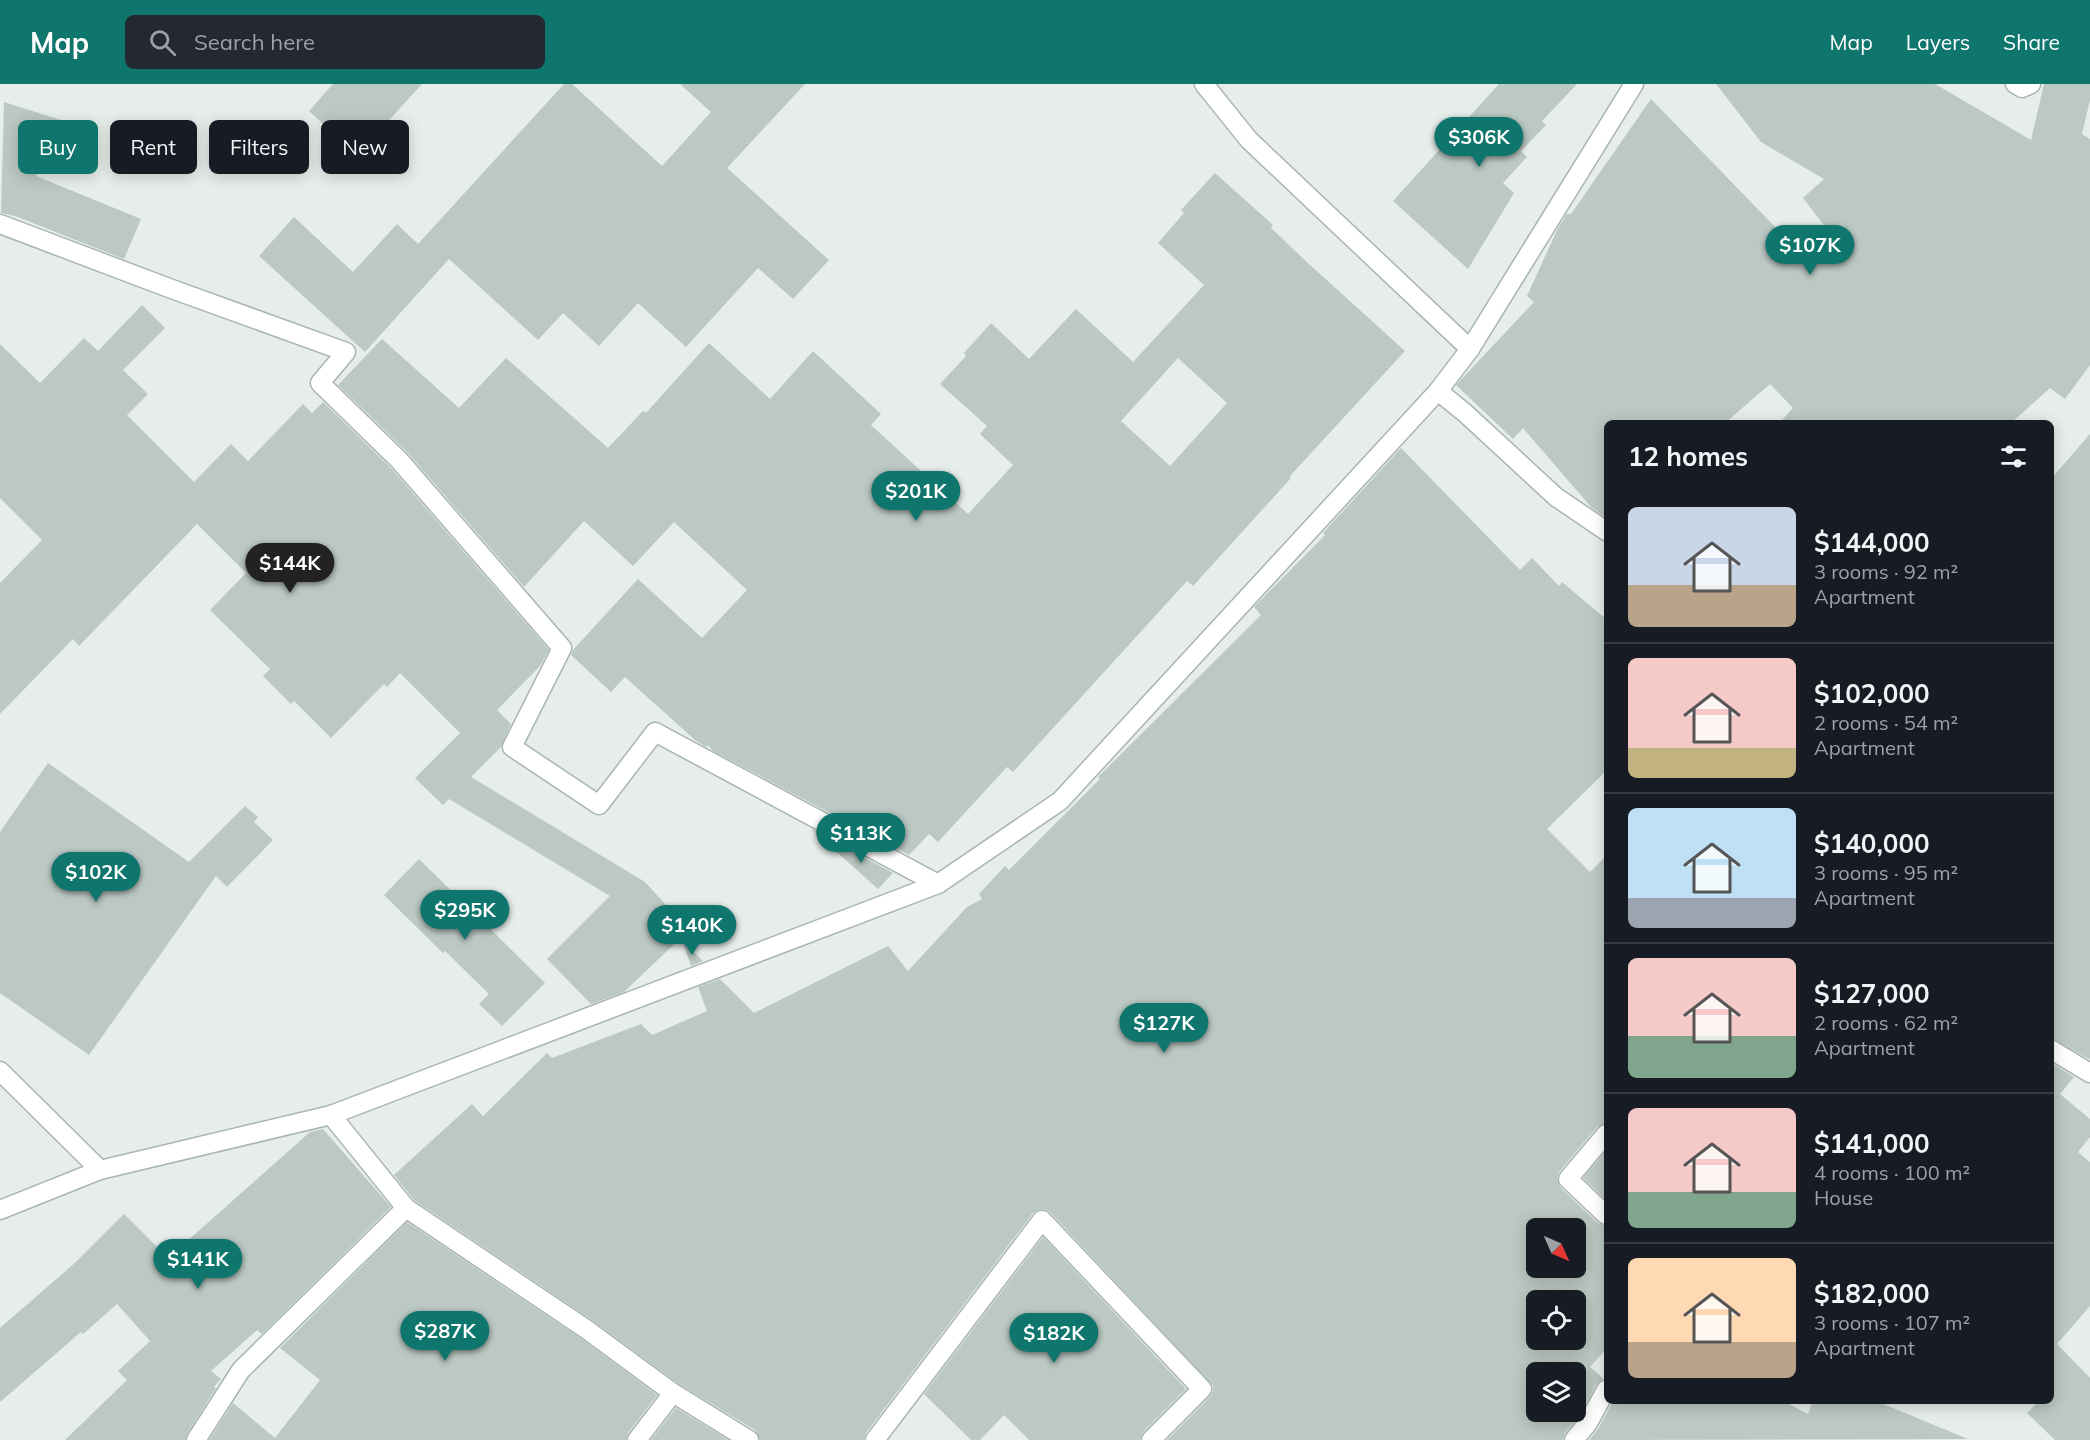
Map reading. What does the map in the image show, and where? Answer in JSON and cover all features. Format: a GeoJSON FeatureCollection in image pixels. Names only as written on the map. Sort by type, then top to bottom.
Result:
{"type":"FeatureCollection","features":[{"type":"Feature","properties":{"kind":"street"},"geometry":{"type":"LineString","coordinates":[[1204,84],[1249,140],[1470,349]]}},
{"type":"Feature","properties":{"kind":"street"},"geometry":{"type":"LineString","coordinates":[[0,1210],[100,1170],[331,1115],[938,884],[1060,801],[1438,391],[1470,349],[1634,84]]}},
{"type":"Feature","properties":{"kind":"street"},"geometry":{"type":"LineString","coordinates":[[2015,84],[2022,88],[2031,84]]}},
{"type":"Feature","properties":{"kind":"street"},"geometry":{"type":"LineString","coordinates":[[0,224],[346,352],[320,383],[399,460],[562,648],[513,747],[599,805],[655,732],[938,884]]}},
{"type":"Feature","properties":{"kind":"street"},"geometry":{"type":"LineString","coordinates":[[1438,391],[1556,497],[1604,530]]}},
{"type":"Feature","properties":{"kind":"street"},"geometry":{"type":"LineString","coordinates":[[2054,1051],[2090,1073]]}},
{"type":"Feature","properties":{"kind":"street"},"geometry":{"type":"LineString","coordinates":[[0,1071],[100,1170]]}},
{"type":"Feature","properties":{"kind":"street"},"geometry":{"type":"LineString","coordinates":[[331,1115],[406,1208],[586,1329],[673,1393],[749,1440]]}},
{"type":"Feature","properties":{"kind":"street"},"geometry":{"type":"LineString","coordinates":[[1604,1136],[1568,1179],[1604,1213]]}},
{"type":"Feature","properties":{"kind":"street"},"geometry":{"type":"LineString","coordinates":[[196,1440],[241,1370],[406,1208]]}},
{"type":"Feature","properties":{"kind":"street"},"geometry":{"type":"LineString","coordinates":[[875,1440],[1042,1220],[1202,1389],[1151,1440]]}},
{"type":"Feature","properties":{"kind":"street"},"geometry":{"type":"LineString","coordinates":[[637,1440],[673,1393]]}},
{"type":"Feature","properties":{"kind":"street"},"geometry":{"type":"LineString","coordinates":[[1574,1440],[1588,1423],[1604,1394]]}},
{"type":"Feature","properties":{"kind":"building"},"geometry":{"type":"Polygon","coordinates":[[[333,84],[422,84],[389,120],[321,120],[321,122],[309,111],[333,84]]]}},
{"type":"Feature","properties":{"kind":"building"},"geometry":{"type":"Polygon","coordinates":[[[564,84],[572,84],[662,166],[711,112],[680,84],[805,84],[727,168],[829,260],[793,299],[758,268],[686,347],[638,303],[599,346],[563,313],[538,340],[449,259],[365,352],[259,256],[294,217],[353,272],[397,224],[418,244],[564,84]]]}},
{"type":"Feature","properties":{"kind":"building"},"geometry":{"type":"Polygon","coordinates":[[[1499,84],[1577,84],[1542,121],[1546,125],[1521,151],[1527,157],[1503,183],[1514,193],[1468,269],[1393,201],[1499,84]]]}},
{"type":"Feature","properties":{"kind":"building"},"geometry":{"type":"Polygon","coordinates":[[[1716,84],[1935,84],[2031,140],[2044,84],[2090,84],[2090,100],[2082,134],[2090,139],[2090,365],[2065,399],[2050,388],[2014,420],[1782,420],[1793,408],[1770,384],[1728,420],[1604,420],[1604,517],[1591,507],[1523,428],[1513,439],[1456,385],[1534,302],[1527,296],[1558,228],[1567,214],[1571,214],[1651,99],[1808,261],[1834,238],[1803,198],[1824,179],[1761,142],[1716,84]]]}},
{"type":"Feature","properties":{"kind":"building"},"geometry":{"type":"Polygon","coordinates":[[[4,102],[61,120],[18,120],[18,174],[37,174],[36,176],[141,219],[124,259],[15,216],[1,213],[4,102]]]}},
{"type":"Feature","properties":{"kind":"building"},"geometry":{"type":"Polygon","coordinates":[[[1215,173],[1273,225],[1271,228],[1309,264],[1405,351],[1193,586],[1187,581],[1013,772],[1007,767],[938,842],[929,834],[909,855],[713,751],[708,745],[706,747],[695,740],[625,677],[611,692],[571,655],[573,650],[638,579],[702,638],[747,590],[674,522],[633,566],[584,521],[524,587],[408,453],[338,385],[382,339],[459,408],[506,358],[608,448],[643,411],[646,413],[709,343],[770,399],[813,351],[881,414],[871,425],[968,514],[1013,465],[980,434],[987,426],[940,384],[966,356],[964,353],[991,323],[1029,359],[1076,309],[1133,362],[1204,285],[1158,243],[1184,213],[1181,210],[1215,173]],[[1178,358],[1121,421],[1170,466],[1227,403],[1178,358]]]}},
{"type":"Feature","properties":{"kind":"building"},"geometry":{"type":"Polygon","coordinates":[[[142,305],[165,328],[123,370],[148,394],[127,415],[194,482],[231,444],[248,461],[303,404],[312,413],[323,402],[391,468],[549,650],[540,666],[497,710],[511,724],[501,747],[471,777],[645,882],[689,930],[624,992],[591,1004],[547,959],[610,896],[449,799],[443,805],[415,778],[460,733],[400,673],[387,687],[384,684],[331,738],[294,701],[291,704],[263,676],[270,669],[210,610],[246,573],[197,524],[79,646],[73,639],[0,714],[0,583],[42,540],[0,498],[0,344],[40,383],[84,338],[98,351],[142,305]]]}},
{"type":"Feature","properties":{"kind":"building"},"geometry":{"type":"Polygon","coordinates":[[[2090,434],[2089,1059],[2054,1040],[2054,475],[2090,434]]]}},
{"type":"Feature","properties":{"kind":"building"},"geometry":{"type":"Polygon","coordinates":[[[1401,448],[1520,570],[1532,558],[1559,586],[1562,582],[1604,617],[1604,773],[1547,829],[1590,872],[1604,858],[1604,1124],[1597,1127],[1557,1177],[1560,1187],[1598,1223],[1604,1225],[1604,1351],[1590,1367],[1604,1379],[1596,1385],[1586,1404],[1586,1362],[1526,1362],[1526,1422],[1575,1422],[1565,1433],[1563,1440],[1167,1440],[1210,1397],[1213,1386],[1050,1212],[1044,1209],[1033,1213],[866,1433],[864,1440],[760,1440],[755,1430],[679,1384],[592,1320],[414,1200],[394,1175],[472,1104],[483,1116],[547,1053],[552,1058],[641,1024],[652,1035],[707,1011],[698,987],[720,979],[754,1013],[888,946],[908,971],[967,907],[982,899],[979,894],[1005,866],[1009,870],[1100,779],[1098,777],[1261,615],[1254,607],[1325,535],[1323,533],[1401,448]]]}},
{"type":"Feature","properties":{"kind":"building"},"geometry":{"type":"Polygon","coordinates":[[[48,763],[189,862],[245,806],[258,817],[254,822],[273,840],[227,887],[216,876],[89,1055],[0,993],[0,832],[48,763]]]}},
{"type":"Feature","properties":{"kind":"building"},"geometry":{"type":"Polygon","coordinates":[[[811,829],[893,873],[878,889],[811,829]]]}},
{"type":"Feature","properties":{"kind":"building"},"geometry":{"type":"Polygon","coordinates":[[[419,859],[545,983],[502,1026],[479,1004],[489,994],[384,895],[419,859]]]}},
{"type":"Feature","properties":{"kind":"building"},"geometry":{"type":"Polygon","coordinates":[[[682,940],[703,961],[691,966],[682,940]]]}},
{"type":"Feature","properties":{"kind":"building"},"geometry":{"type":"Polygon","coordinates":[[[2054,1064],[2074,1077],[2060,1094],[2090,1119],[2090,1137],[2078,1152],[2090,1162],[2090,1306],[2057,1344],[2090,1378],[2090,1440],[2055,1440],[2027,1413],[2036,1404],[2054,1404],[2054,1064]]]}},
{"type":"Feature","properties":{"kind":"building"},"geometry":{"type":"Polygon","coordinates":[[[323,1129],[391,1207],[262,1334],[257,1330],[211,1371],[221,1379],[214,1387],[216,1388],[185,1440],[65,1440],[127,1380],[118,1371],[150,1341],[117,1304],[0,1402],[0,1328],[76,1262],[124,1214],[168,1258],[310,1132],[323,1129]]]}},
{"type":"Feature","properties":{"kind":"building"},"geometry":{"type":"Polygon","coordinates":[[[1604,1153],[1604,1198],[1583,1178],[1604,1153]]]}},
{"type":"Feature","properties":{"kind":"building"},"geometry":{"type":"Polygon","coordinates":[[[407,1222],[580,1338],[657,1395],[628,1433],[626,1440],[209,1440],[233,1403],[275,1438],[320,1380],[280,1348],[407,1222]]]}},
{"type":"Feature","properties":{"kind":"building"},"geometry":{"type":"Polygon","coordinates":[[[1043,1237],[1186,1389],[1143,1432],[1140,1440],[1029,1440],[1004,1415],[980,1440],[971,1440],[924,1394],[1043,1237]]]}},
{"type":"Feature","properties":{"kind":"building"},"geometry":{"type":"Polygon","coordinates":[[[1611,1404],[1789,1404],[1808,1414],[1812,1404],[1883,1404],[1968,1439],[1589,1440],[1598,1429],[1611,1404]]]}},
{"type":"Feature","properties":{"kind":"building"},"geometry":{"type":"Polygon","coordinates":[[[676,1408],[728,1440],[651,1440],[676,1408]]]}}]}
